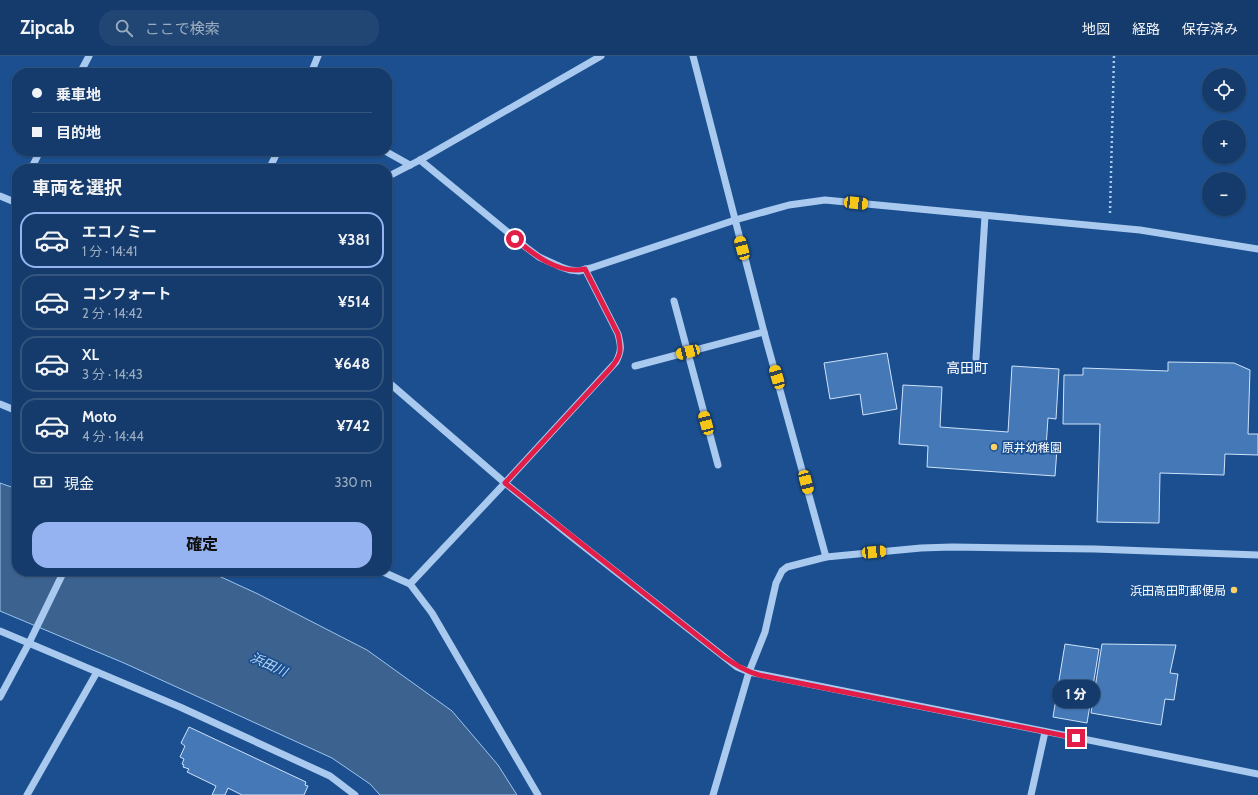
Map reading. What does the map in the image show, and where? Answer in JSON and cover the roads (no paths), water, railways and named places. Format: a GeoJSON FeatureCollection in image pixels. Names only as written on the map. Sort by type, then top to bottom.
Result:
{"type":"FeatureCollection","features":[{"type":"Feature","properties":{"kind":"street"},"geometry":{"type":"LineString","coordinates":[[83,68],[89,56]]}},
{"type":"Feature","properties":{"kind":"street"},"geometry":{"type":"LineString","coordinates":[[313,68],[318,56]]}},
{"type":"Feature","properties":{"kind":"street"},"geometry":{"type":"LineString","coordinates":[[392,174],[420,160],[601,56]]}},
{"type":"Feature","properties":{"kind":"street"},"geometry":{"type":"LineString","coordinates":[[693,56],[764,332],[826,557]]}},
{"type":"Feature","properties":{"kind":"street"},"geometry":{"type":"LineString","coordinates":[[392,155],[410,165]]}},
{"type":"Feature","properties":{"kind":"street"},"geometry":{"type":"LineString","coordinates":[[420,160],[539,257],[570,270],[585,269],[735,220],[789,205],[825,200],[1140,230],[1258,249]]}},
{"type":"Feature","properties":{"kind":"street"},"geometry":{"type":"LineString","coordinates":[[0,196],[12,199]]}},
{"type":"Feature","properties":{"kind":"street"},"geometry":{"type":"LineString","coordinates":[[976,358],[985,216]]}},
{"type":"Feature","properties":{"kind":"street"},"geometry":{"type":"LineString","coordinates":[[410,584],[609,370],[621,353],[621,344],[618,334],[585,269]]}},
{"type":"Feature","properties":{"kind":"street"},"geometry":{"type":"LineString","coordinates":[[674,301],[718,465]]}},
{"type":"Feature","properties":{"kind":"street"},"geometry":{"type":"LineString","coordinates":[[635,366],[764,332]]}},
{"type":"Feature","properties":{"kind":"street"},"geometry":{"type":"LineString","coordinates":[[392,385],[505,483],[736,667],[759,675],[1258,774]]}},
{"type":"Feature","properties":{"kind":"street"},"geometry":{"type":"LineString","coordinates":[[0,404],[12,409]]}},
{"type":"Feature","properties":{"kind":"street"},"geometry":{"type":"LineString","coordinates":[[713,795],[749,672],[765,632],[776,583],[782,571],[787,567],[826,557],[921,548],[952,547],[1095,549],[1258,555]]}},
{"type":"Feature","properties":{"kind":"street"},"geometry":{"type":"LineString","coordinates":[[0,697],[31,640],[62,576]]}},
{"type":"Feature","properties":{"kind":"street"},"geometry":{"type":"LineString","coordinates":[[392,576],[410,584],[432,613],[538,795]]}},
{"type":"Feature","properties":{"kind":"street"},"geometry":{"type":"LineString","coordinates":[[0,631],[31,640],[97,672],[180,707],[330,776],[355,795]]}},
{"type":"Feature","properties":{"kind":"street"},"geometry":{"type":"LineString","coordinates":[[27,795],[97,672]]}},
{"type":"Feature","properties":{"kind":"street"},"geometry":{"type":"LineString","coordinates":[[1031,795],[1045,732]]}},
{"type":"Feature","properties":{"kind":"water","name":"浜田川"},"geometry":{"type":"Polygon","coordinates":[[[0,483],[12,487],[12,576],[219,576],[258,594],[367,650],[452,711],[498,765],[517,795],[380,795],[370,784],[332,758],[124,663],[0,611],[0,483]]]}},
{"type":"Feature","properties":{"kind":"place","name":"原井幼稚園"},"geometry":{"type":"Point","coordinates":[994,447]}},
{"type":"Feature","properties":{"kind":"place","name":"浜田高田町郵便局"},"geometry":{"type":"Point","coordinates":[1234,590]}},
{"type":"Feature","properties":{"kind":"district","name":"高田町"},"geometry":{"type":"Point","coordinates":[967,368]}}]}
